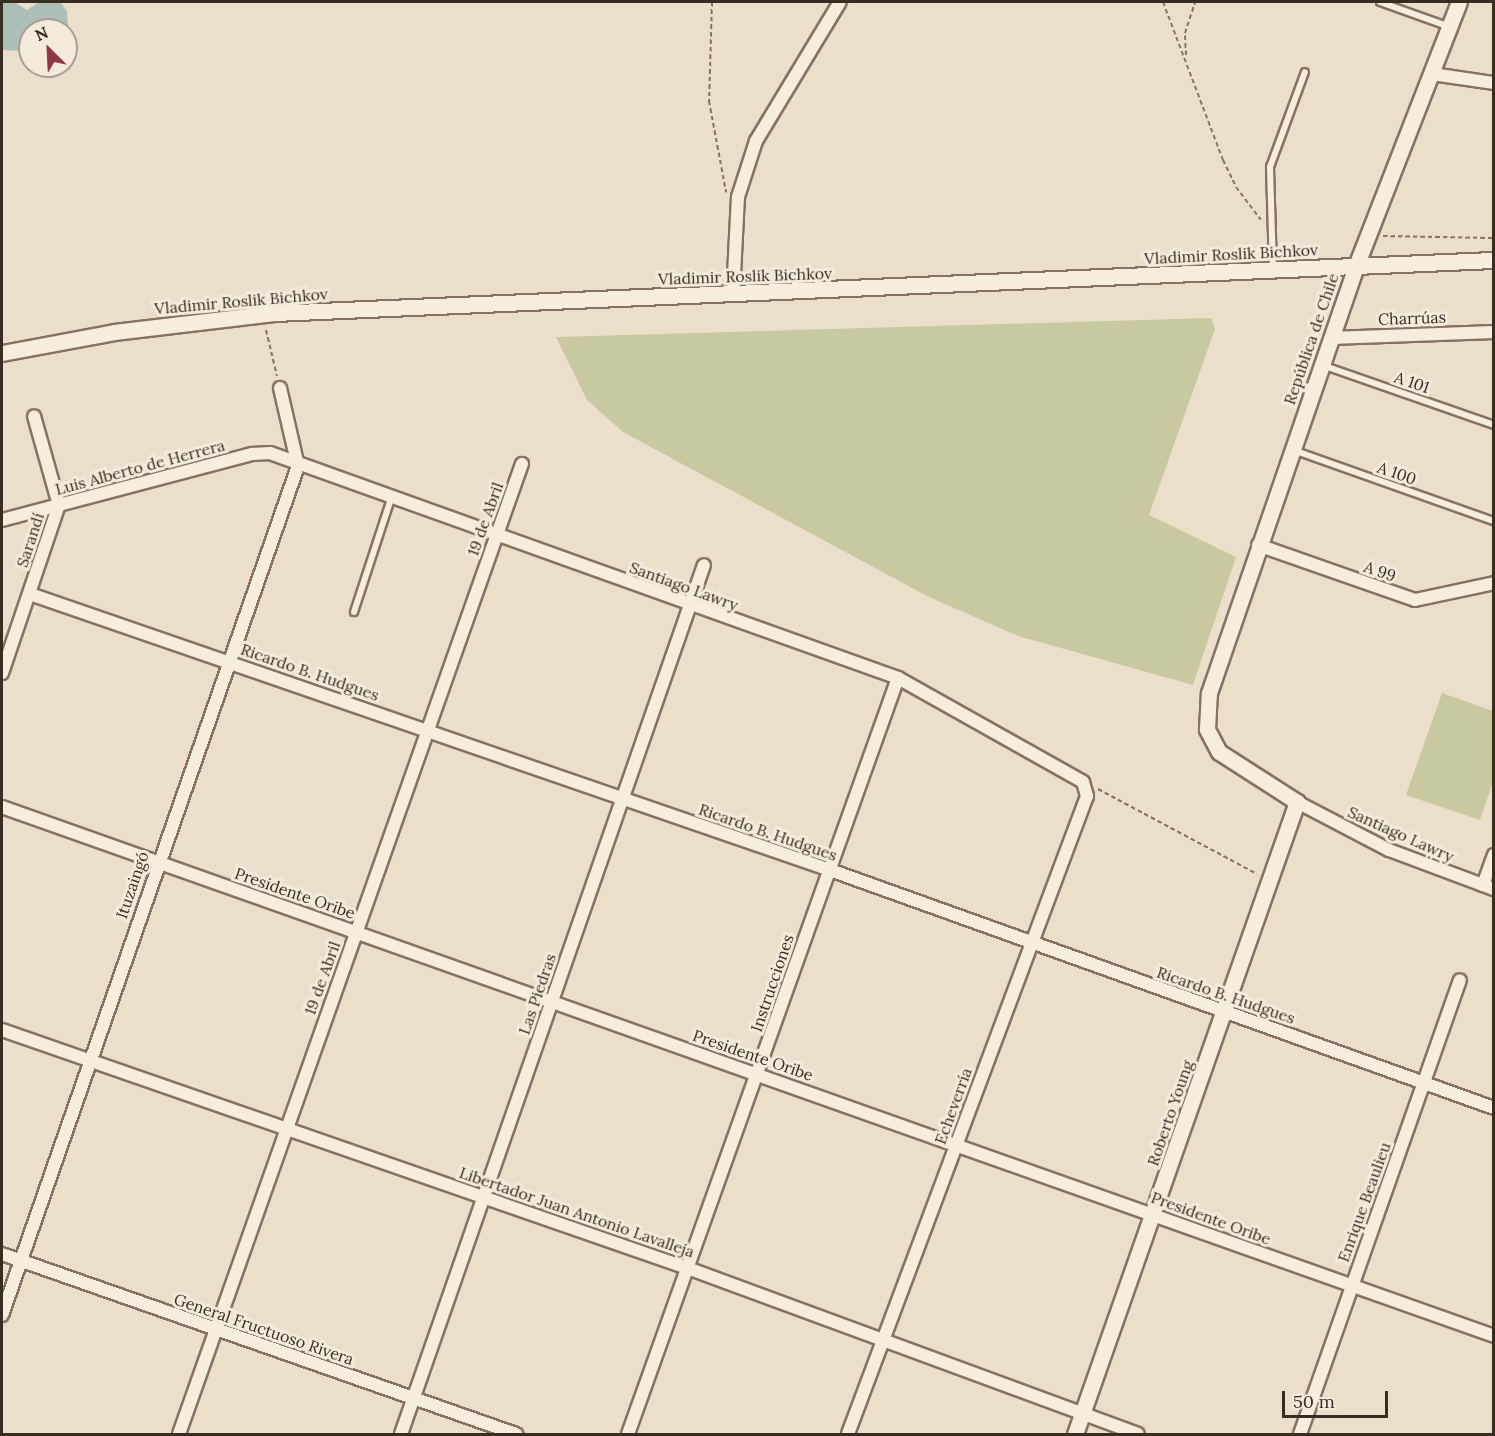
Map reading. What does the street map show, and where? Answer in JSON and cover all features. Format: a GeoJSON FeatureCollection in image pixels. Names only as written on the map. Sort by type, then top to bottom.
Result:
{"type":"FeatureCollection","features":[{"type":"Feature","properties":{"kind":"street"},"geometry":{"type":"LineString","coordinates":[[733,295],[738,197],[756,141],[840,2]]}},
{"type":"Feature","properties":{"kind":"street","name":"República de Chile"},"geometry":{"type":"LineString","coordinates":[[1297,802],[1219,752],[1207,729],[1209,693],[1258,545],[1356,266],[1459,2]]}},
{"type":"Feature","properties":{"kind":"street"},"geometry":{"type":"LineString","coordinates":[[1432,74],[1494,83]]}},
{"type":"Feature","properties":{"kind":"street","name":"Vladimir Roslik Bichkov"},"geometry":{"type":"LineString","coordinates":[[2,353],[114,332],[264,314],[1494,260]]}},
{"type":"Feature","properties":{"kind":"street","name":"Charrúas"},"geometry":{"type":"LineString","coordinates":[[1331,338],[1494,332]]}},
{"type":"Feature","properties":{"kind":"street"},"geometry":{"type":"LineString","coordinates":[[280,388],[298,466]]}},
{"type":"Feature","properties":{"kind":"street","name":"Sarandí"},"geometry":{"type":"LineString","coordinates":[[2,674],[59,505],[34,416]]}},
{"type":"Feature","properties":{"kind":"street","name":"Santiago Lawry"},"geometry":{"type":"LineString","coordinates":[[252,454],[270,453],[298,466],[898,678],[1083,782],[1087,788]]}},
{"type":"Feature","properties":{"kind":"street","name":"Luis Alberto de Herrera"},"geometry":{"type":"LineString","coordinates":[[2,520],[252,454]]}},
{"type":"Feature","properties":{"kind":"street","name":"19 de Abril"},"geometry":{"type":"LineString","coordinates":[[179,1434],[522,464]]}},
{"type":"Feature","properties":{"kind":"street","name":"Ituzaingó"},"geometry":{"type":"LineString","coordinates":[[2,1315],[157,862],[298,466]]}},
{"type":"Feature","properties":{"kind":"street","name":"A 99"},"geometry":{"type":"LineString","coordinates":[[1258,545],[1415,600],[1494,583]]}},
{"type":"Feature","properties":{"kind":"street","name":"Las Piedras"},"geometry":{"type":"LineString","coordinates":[[400,1434],[485,1197],[704,565]]}},
{"type":"Feature","properties":{"kind":"street","name":"Ricardo B. Hudgues"},"geometry":{"type":"LineString","coordinates":[[30,594],[830,870],[1029,944],[1494,1108]]}},
{"type":"Feature","properties":{"kind":"street","name":"Instrucciones"},"geometry":{"type":"LineString","coordinates":[[628,1434],[690,1269],[898,678]]}},
{"type":"Feature","properties":{"kind":"street","name":"Echeverría"},"geometry":{"type":"LineString","coordinates":[[848,1434],[881,1339],[957,1144],[1087,788]]}},
{"type":"Feature","properties":{"kind":"street","name":"Santiago Lawry"},"geometry":{"type":"LineString","coordinates":[[1297,802],[1389,850],[1488,887]]}},
{"type":"Feature","properties":{"kind":"street","name":"Roberto Young"},"geometry":{"type":"LineString","coordinates":[[1075,1434],[1297,802]]}},
{"type":"Feature","properties":{"kind":"street","name":"Presidente Oribe"},"geometry":{"type":"LineString","coordinates":[[2,807],[758,1073],[1494,1336]]}},
{"type":"Feature","properties":{"kind":"street"},"geometry":{"type":"LineString","coordinates":[[1488,887],[1494,855]]}},
{"type":"Feature","properties":{"kind":"street","name":"Enrique Beaulieu"},"geometry":{"type":"LineString","coordinates":[[1300,1434],[1460,980]]}},
{"type":"Feature","properties":{"kind":"street","name":"Libertador Juan Antonio Lavalleja"},"geometry":{"type":"LineString","coordinates":[[2,1030],[690,1269],[1138,1434]]}},
{"type":"Feature","properties":{"kind":"street","name":"General Fructuoso Rivera"},"geometry":{"type":"LineString","coordinates":[[2,1254],[516,1434]]}},
{"type":"Feature","properties":{"kind":"lane"},"geometry":{"type":"LineString","coordinates":[[1380,2],[1450,27]]}},
{"type":"Feature","properties":{"kind":"lane"},"geometry":{"type":"LineString","coordinates":[[1273,270],[1270,233],[1270,166],[1305,72]]}},
{"type":"Feature","properties":{"kind":"lane","name":"A 101"},"geometry":{"type":"LineString","coordinates":[[1321,365],[1494,425]]}},
{"type":"Feature","properties":{"kind":"lane","name":"A 100"},"geometry":{"type":"LineString","coordinates":[[1292,450],[1494,521]]}},
{"type":"Feature","properties":{"kind":"lane"},"geometry":{"type":"LineString","coordinates":[[354,612],[391,499]]}},
{"type":"Feature","properties":{"kind":"path"},"geometry":{"type":"LineString","coordinates":[[712,2],[709,101],[719,167],[728,197]]}},
{"type":"Feature","properties":{"kind":"path"},"geometry":{"type":"LineString","coordinates":[[1163,2],[1187,58],[1205,121],[1222,160],[1236,187],[1270,233]]}},
{"type":"Feature","properties":{"kind":"path"},"geometry":{"type":"LineString","coordinates":[[1187,58],[1185,33],[1195,2]]}},
{"type":"Feature","properties":{"kind":"path"},"geometry":{"type":"LineString","coordinates":[[1368,235],[1494,238]]}},
{"type":"Feature","properties":{"kind":"path"},"geometry":{"type":"LineString","coordinates":[[264,314],[266,340],[280,388]]}},
{"type":"Feature","properties":{"kind":"path"},"geometry":{"type":"LineString","coordinates":[[1087,788],[1104,790],[1270,881]]}},
{"type":"Feature","properties":{"kind":"green space"},"geometry":{"type":"Polygon","coordinates":[[[1211,318],[1215,329],[1149,515],[1236,557],[1193,685],[1018,636],[927,596],[623,432],[587,400],[556,337],[1211,318]]]}},
{"type":"Feature","properties":{"kind":"green space"},"geometry":{"type":"Polygon","coordinates":[[[1442,693],[1493,711],[1493,782],[1480,820],[1406,795],[1442,693]]]}},
{"type":"Feature","properties":{"kind":"shaded area"},"geometry":{"type":"Polygon","coordinates":[[[2,2],[14,2],[27,10],[39,2],[60,2],[67,11],[67,18],[18,18],[18,51],[2,50],[2,2]]]}}]}
